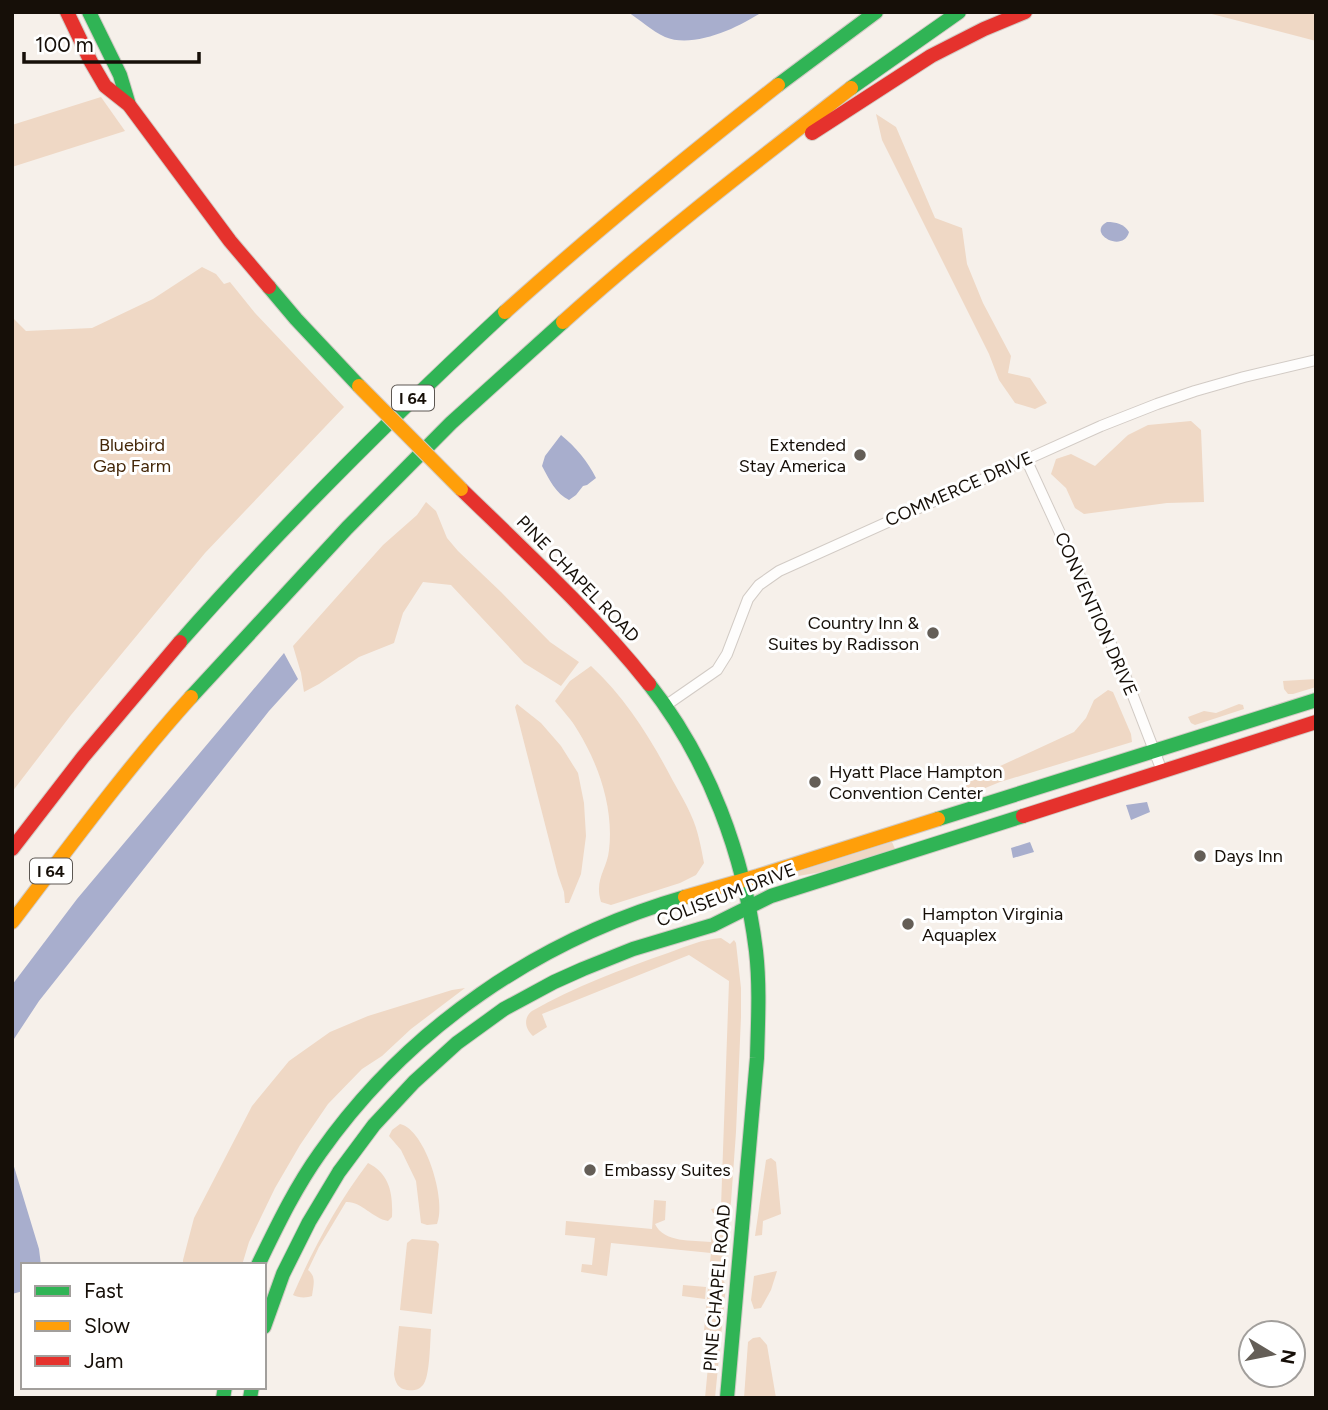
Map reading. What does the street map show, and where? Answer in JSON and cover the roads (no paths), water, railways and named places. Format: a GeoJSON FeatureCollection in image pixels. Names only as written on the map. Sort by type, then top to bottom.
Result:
{"type":"FeatureCollection","features":[{"type":"Feature","properties":{"kind":"main road","name":"PINE CHAPEL ROAD"},"geometry":{"type":"LineString","coordinates":[[66,12],[105,86],[129,105],[192,192],[280,301],[461,489],[594,618],[631,661],[692,749],[716,797],[742,881],[758,971],[755,1084],[727,1398]]}},
{"type":"Feature","properties":{"kind":"main road","name":"PINE CHAPEL ROAD"},"geometry":{"type":"LineString","coordinates":[[89,12],[120,75],[129,105]]}},
{"type":"Feature","properties":{"kind":"main road","name":"I 64"},"geometry":{"type":"LineString","coordinates":[[12,849],[73,769],[169,655],[253,561],[372,437],[460,352],[610,220],[730,121],[876,12]]}},
{"type":"Feature","properties":{"kind":"main road","name":"I 64"},"geometry":{"type":"LineString","coordinates":[[12,922],[165,726],[347,528],[451,423],[613,277],[721,188],[861,81],[959,12]]}},
{"type":"Feature","properties":{"kind":"main road"},"geometry":{"type":"LineString","coordinates":[[721,188],[931,56],[1025,12]]}},
{"type":"Feature","properties":{"kind":"main road","name":"COLISEUM DRIVE"},"geometry":{"type":"LineString","coordinates":[[259,1263],[297,1187],[331,1138],[395,1064],[450,1016],[520,967],[582,934],[622,918],[1316,700]]}},
{"type":"Feature","properties":{"kind":"main road","name":"COLISEUM DRIVE"},"geometry":{"type":"LineString","coordinates":[[266,1321],[291,1255],[323,1198],[367,1134],[407,1089],[445,1054],[490,1018],[553,982],[632,949],[718,922],[771,896],[1316,722]]}},
{"type":"Feature","properties":{"kind":"main road"},"geometry":{"type":"LineString","coordinates":[[12,941],[90,820]]}},
{"type":"Feature","properties":{"kind":"street","name":"COMMERCE DRIVE"},"geometry":{"type":"LineString","coordinates":[[664,706],[717,670],[727,654],[753,591],[768,578],[795,563],[1101,426],[1157,404],[1244,377],[1316,359]]}},
{"type":"Feature","properties":{"kind":"street","name":"CONVENTION DRIVE"},"geometry":{"type":"LineString","coordinates":[[1026,459],[1123,670],[1162,771]]}},
{"type":"Feature","properties":{"kind":"water"},"geometry":{"type":"Polygon","coordinates":[[[628,12],[762,12],[715,35],[702,39],[676,40],[651,29],[628,12]]]}},
{"type":"Feature","properties":{"kind":"water"},"geometry":{"type":"Polygon","coordinates":[[[1107,222],[1117,223],[1129,232],[1120,241],[1108,239],[1101,231],[1107,222]]]}},
{"type":"Feature","properties":{"kind":"water"},"geometry":{"type":"Polygon","coordinates":[[[561,435],[581,455],[596,478],[569,500],[557,490],[542,466],[545,456],[561,435]]]}},
{"type":"Feature","properties":{"kind":"water"},"geometry":{"type":"Polygon","coordinates":[[[284,653],[298,679],[269,711],[39,1001],[12,1042],[12,985],[77,899],[284,653]]]}},
{"type":"Feature","properties":{"kind":"water"},"geometry":{"type":"Polygon","coordinates":[[[1147,802],[1150,812],[1131,820],[1126,805],[1147,802]]]}},
{"type":"Feature","properties":{"kind":"water"},"geometry":{"type":"Polygon","coordinates":[[[1030,842],[1034,852],[1013,858],[1011,848],[1030,842]]]}},
{"type":"Feature","properties":{"kind":"water"},"geometry":{"type":"Polygon","coordinates":[[[12,1160],[41,1263],[21,1263],[21,1292],[12,1294],[12,1160]]]}},
{"type":"Feature","properties":{"kind":"place","name":"Extended Stay America"},"geometry":{"type":"Point","coordinates":[860,455]}},
{"type":"Feature","properties":{"kind":"place","name":"Country Inn & Suites by Radisson"},"geometry":{"type":"Point","coordinates":[933,633]}},
{"type":"Feature","properties":{"kind":"place","name":"Hyatt Place Hampton Convention Center"},"geometry":{"type":"Point","coordinates":[815,782]}},
{"type":"Feature","properties":{"kind":"place","name":"Days Inn"},"geometry":{"type":"Point","coordinates":[1200,856]}},
{"type":"Feature","properties":{"kind":"place","name":"Hampton Virginia Aquaplex"},"geometry":{"type":"Point","coordinates":[908,924]}},
{"type":"Feature","properties":{"kind":"place","name":"Embassy Suites"},"geometry":{"type":"Point","coordinates":[590,1170]}},
{"type":"Feature","properties":{"kind":"park label","name":"Bluebird Gap Farm"},"geometry":{"type":"Point","coordinates":[132,455]}}]}
